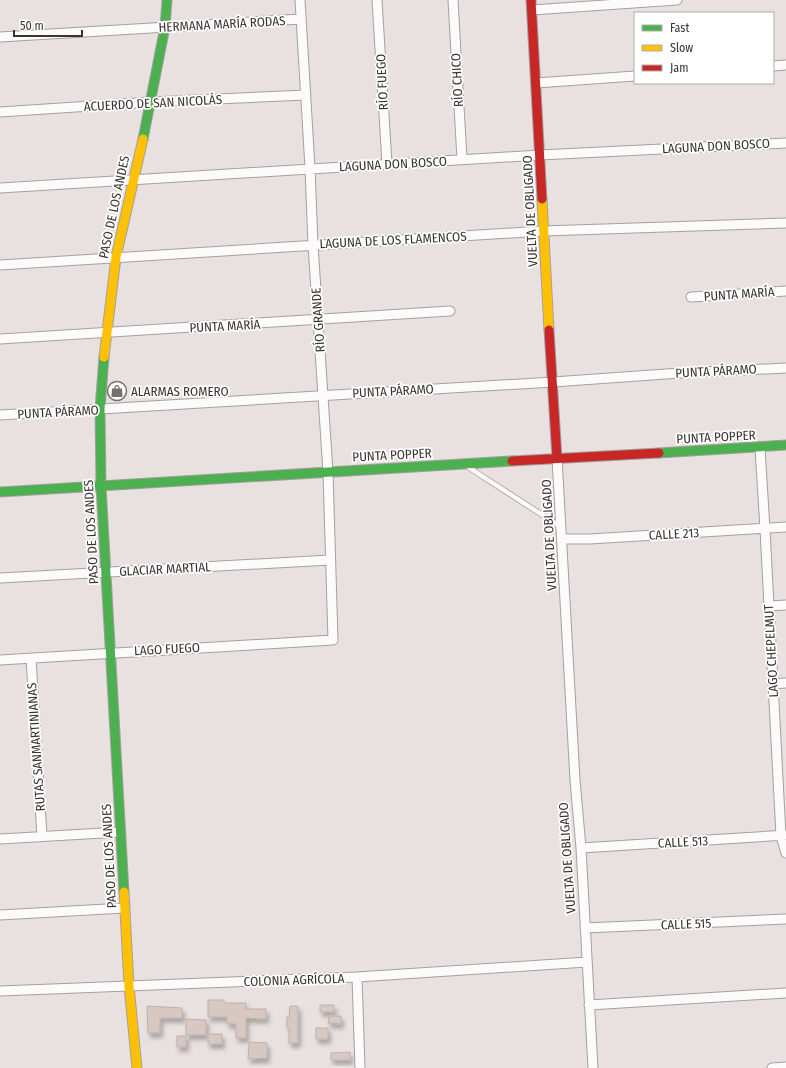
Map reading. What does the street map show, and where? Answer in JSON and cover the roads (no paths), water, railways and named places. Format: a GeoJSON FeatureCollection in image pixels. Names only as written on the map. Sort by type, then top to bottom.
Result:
{"type":"FeatureCollection","features":[{"type":"Feature","properties":{"kind":"street","name":"PASO DE LOS ANDES"},"geometry":{"type":"LineString","coordinates":[[137,1068],[129,986],[111,652],[105,573],[101,486],[100,409],[106,333],[116,257],[151,102],[165,27],[167,0]]}},
{"type":"Feature","properties":{"kind":"street","name":"RÍO GRANDE"},"geometry":{"type":"LineString","coordinates":[[300,0],[322,396],[328,472],[333,640]]}},
{"type":"Feature","properties":{"kind":"street","name":"RÍO FUEGO"},"geometry":{"type":"LineString","coordinates":[[377,0],[387,164]]}},
{"type":"Feature","properties":{"kind":"street","name":"RÍO CHICO"},"geometry":{"type":"LineString","coordinates":[[453,0],[462,159]]}},
{"type":"Feature","properties":{"kind":"street","name":"VUELTA DE OBLIGADO"},"geometry":{"type":"LineString","coordinates":[[531,0],[543,231],[562,528],[575,780],[581,848],[592,1068]]}},
{"type":"Feature","properties":{"kind":"street"},"geometry":{"type":"LineString","coordinates":[[532,10],[677,0]]}},
{"type":"Feature","properties":{"kind":"street","name":"HERMANA MARÍA RODAS"},"geometry":{"type":"LineString","coordinates":[[0,36],[301,19]]}},
{"type":"Feature","properties":{"kind":"street"},"geometry":{"type":"LineString","coordinates":[[774,66],[786,65]]}},
{"type":"Feature","properties":{"kind":"street"},"geometry":{"type":"LineString","coordinates":[[536,83],[634,76]]}},
{"type":"Feature","properties":{"kind":"street","name":"ACUERDO DE SAN NICOLÁS"},"geometry":{"type":"LineString","coordinates":[[0,112],[151,102],[306,95]]}},
{"type":"Feature","properties":{"kind":"street","name":"LAGUNA DON BOSCO"},"geometry":{"type":"LineString","coordinates":[[0,188],[462,159],[786,143]]}},
{"type":"Feature","properties":{"kind":"street","name":"LAGUNA DE LOS FLAMENCOS"},"geometry":{"type":"LineString","coordinates":[[0,265],[313,244],[543,231],[786,223]]}},
{"type":"Feature","properties":{"kind":"street","name":"PUNTA MARÍA"},"geometry":{"type":"LineString","coordinates":[[691,297],[786,291]]}},
{"type":"Feature","properties":{"kind":"street","name":"PUNTA MARÍA"},"geometry":{"type":"LineString","coordinates":[[0,339],[450,312]]}},
{"type":"Feature","properties":{"kind":"street","name":"PUNTA PÁRAMO"},"geometry":{"type":"LineString","coordinates":[[0,415],[680,373],[786,368]]}},
{"type":"Feature","properties":{"kind":"street","name":"PUNTA POPPER"},"geometry":{"type":"LineString","coordinates":[[0,492],[557,458],[760,448],[786,445]]}},
{"type":"Feature","properties":{"kind":"street","name":"LAGO CHEPELMUT"},"geometry":{"type":"LineString","coordinates":[[760,448],[773,684],[781,761],[783,836],[786,853]]}},
{"type":"Feature","properties":{"kind":"street","name":"CALLE 213"},"geometry":{"type":"LineString","coordinates":[[562,539],[590,539],[786,528]]}},
{"type":"Feature","properties":{"kind":"street","name":"GLACIAR MARTIAL"},"geometry":{"type":"LineString","coordinates":[[0,578],[330,560]]}},
{"type":"Feature","properties":{"kind":"street"},"geometry":{"type":"LineString","coordinates":[[769,606],[786,605]]}},
{"type":"Feature","properties":{"kind":"street","name":"LAGO FUEGO"},"geometry":{"type":"LineString","coordinates":[[0,660],[111,652],[333,640]]}},
{"type":"Feature","properties":{"kind":"street","name":"RUTAS SANMARTINIANAS"},"geometry":{"type":"LineString","coordinates":[[30,658],[42,836]]}},
{"type":"Feature","properties":{"kind":"street"},"geometry":{"type":"LineString","coordinates":[[773,684],[786,683]]}},
{"type":"Feature","properties":{"kind":"street"},"geometry":{"type":"LineString","coordinates":[[0,839],[120,832]]}},
{"type":"Feature","properties":{"kind":"street","name":"CALLE 513"},"geometry":{"type":"LineString","coordinates":[[581,848],[783,836]]}},
{"type":"Feature","properties":{"kind":"street"},"geometry":{"type":"LineString","coordinates":[[0,915],[124,908]]}},
{"type":"Feature","properties":{"kind":"street","name":"CALLE 515"},"geometry":{"type":"LineString","coordinates":[[585,928],[786,919]]}},
{"type":"Feature","properties":{"kind":"street","name":"COLONIA AGRÍCOLA"},"geometry":{"type":"LineString","coordinates":[[0,991],[357,977],[587,962]]}},
{"type":"Feature","properties":{"kind":"street"},"geometry":{"type":"LineString","coordinates":[[357,977],[360,1068]]}},
{"type":"Feature","properties":{"kind":"street"},"geometry":{"type":"LineString","coordinates":[[589,1005],[786,993]]}},
{"type":"Feature","properties":{"kind":"street"},"geometry":{"type":"LineString","coordinates":[[772,1068],[786,1067]]}},
{"type":"Feature","properties":{"kind":"lane"},"geometry":{"type":"LineString","coordinates":[[463,464],[562,528]]}},
{"type":"Feature","properties":{"kind":"place","name":"ALARMAS ROMERO"},"geometry":{"type":"Point","coordinates":[117,391]}}]}
